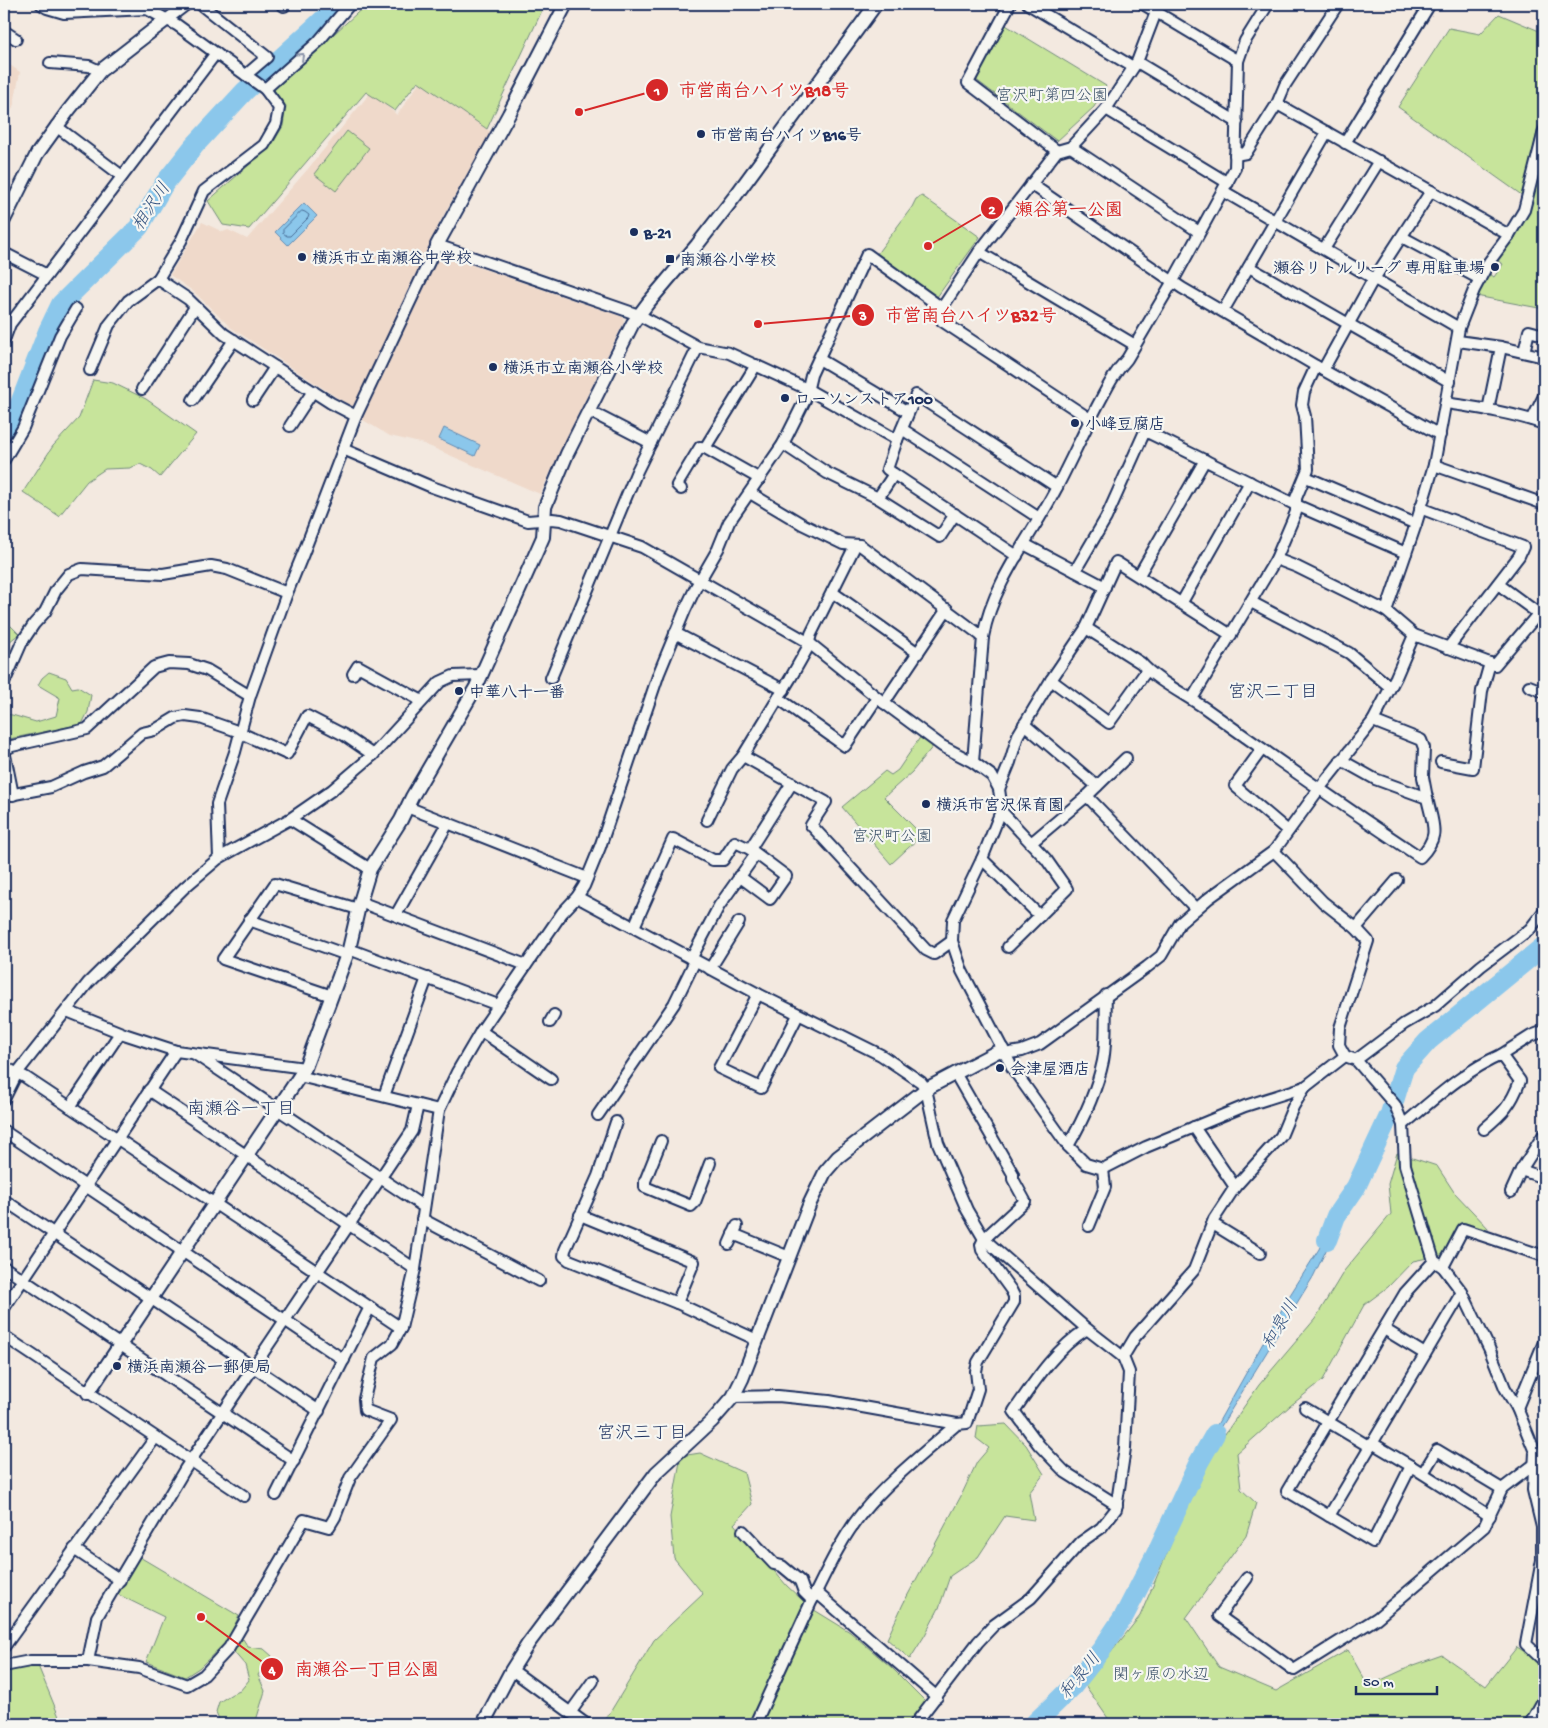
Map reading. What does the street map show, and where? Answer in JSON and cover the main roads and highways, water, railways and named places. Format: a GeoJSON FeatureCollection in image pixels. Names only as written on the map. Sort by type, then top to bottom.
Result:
{"type":"FeatureCollection","features":[{"type":"Feature","properties":{"kind":"water"},"geometry":{"type":"Polygon","coordinates":[[[304,203],[317,216],[288,245],[275,232],[304,203]]]}},
{"type":"Feature","properties":{"kind":"water"},"geometry":{"type":"Polygon","coordinates":[[[444,428],[480,445],[475,456],[439,439],[444,428]]]}},
{"type":"Feature","properties":{"kind":"water"},"geometry":{"type":"Polygon","coordinates":[[[1336,1216],[1334,1234],[1313,1277],[1199,1462],[1218,1423],[1290,1295],[1319,1249],[1331,1221],[1336,1216]]]}},
{"type":"Feature","properties":{"kind":"water"},"geometry":{"type":"Polygon","coordinates":[[[1083,1673],[1067,1695],[1038,1724],[1030,1724],[1083,1673]]]}},
{"type":"Feature","properties":{"kind":"waterway","name":"相沢川"},"geometry":{"type":"LineString","coordinates":[[4,436],[12,424],[48,331],[61,304],[139,227],[164,184],[194,146],[245,91],[340,4]]}},
{"type":"Feature","properties":{"kind":"waterway","name":"和泉川"},"geometry":{"type":"LineString","coordinates":[[1327,1240],[1336,1216],[1356,1187],[1390,1114],[1404,1068],[1428,1041],[1544,946]]}},
{"type":"Feature","properties":{"kind":"waterway","name":"和泉川"},"geometry":{"type":"LineString","coordinates":[[1034,1724],[1073,1686],[1102,1649],[1124,1616],[1156,1554],[1199,1462],[1215,1434]]}},
{"type":"Feature","properties":{"kind":"place","name":"市営南台ハイツB18号"},"geometry":{"type":"Point","coordinates":[579,112]}},
{"type":"Feature","properties":{"kind":"place","name":"市営南台ハイツB16号"},"geometry":{"type":"Point","coordinates":[701,134]}},
{"type":"Feature","properties":{"kind":"place","name":"B-21"},"geometry":{"type":"Point","coordinates":[634,232]}},
{"type":"Feature","properties":{"kind":"place","name":"瀬谷第一公園"},"geometry":{"type":"Point","coordinates":[928,246]}},
{"type":"Feature","properties":{"kind":"place","name":"横浜市立南瀬谷中学校"},"geometry":{"type":"Point","coordinates":[302,257]}},
{"type":"Feature","properties":{"kind":"place","name":"南瀬谷小学校"},"geometry":{"type":"Point","coordinates":[670,259]}},
{"type":"Feature","properties":{"kind":"place","name":"瀬谷リトルリーグ 専用駐車場"},"geometry":{"type":"Point","coordinates":[1495,267]}},
{"type":"Feature","properties":{"kind":"place","name":"市営南台ハイツB32号"},"geometry":{"type":"Point","coordinates":[758,324]}},
{"type":"Feature","properties":{"kind":"place","name":"横浜市立南瀬谷小学校"},"geometry":{"type":"Point","coordinates":[493,367]}},
{"type":"Feature","properties":{"kind":"place","name":"ローソンストア100"},"geometry":{"type":"Point","coordinates":[785,398]}},
{"type":"Feature","properties":{"kind":"place","name":"小峰豆腐店"},"geometry":{"type":"Point","coordinates":[1075,423]}},
{"type":"Feature","properties":{"kind":"place","name":"中華八十一番"},"geometry":{"type":"Point","coordinates":[459,691]}},
{"type":"Feature","properties":{"kind":"place","name":"横浜市宮沢保育園"},"geometry":{"type":"Point","coordinates":[926,804]}},
{"type":"Feature","properties":{"kind":"place","name":"会津屋酒店"},"geometry":{"type":"Point","coordinates":[1000,1068]}},
{"type":"Feature","properties":{"kind":"place","name":"横浜南瀬谷一郵便局"},"geometry":{"type":"Point","coordinates":[117,1366]}},
{"type":"Feature","properties":{"kind":"place","name":"南瀬谷一丁目公園"},"geometry":{"type":"Point","coordinates":[201,1617]}},
{"type":"Feature","properties":{"kind":"district","name":"宮沢二丁目"},"geometry":{"type":"Point","coordinates":[1273,691]}},
{"type":"Feature","properties":{"kind":"district","name":"南瀬谷一丁目"},"geometry":{"type":"Point","coordinates":[241,1108]}},
{"type":"Feature","properties":{"kind":"district","name":"宮沢三丁目"},"geometry":{"type":"Point","coordinates":[642,1432]}},
{"type":"Feature","properties":{"kind":"park label","name":"宮沢町第四公園"},"geometry":{"type":"Point","coordinates":[1052,94]}},
{"type":"Feature","properties":{"kind":"park label","name":"宮沢町公園"},"geometry":{"type":"Point","coordinates":[892,835]}},
{"type":"Feature","properties":{"kind":"park label","name":"関ヶ原の水辺"},"geometry":{"type":"Point","coordinates":[1161,1673]}}]}
